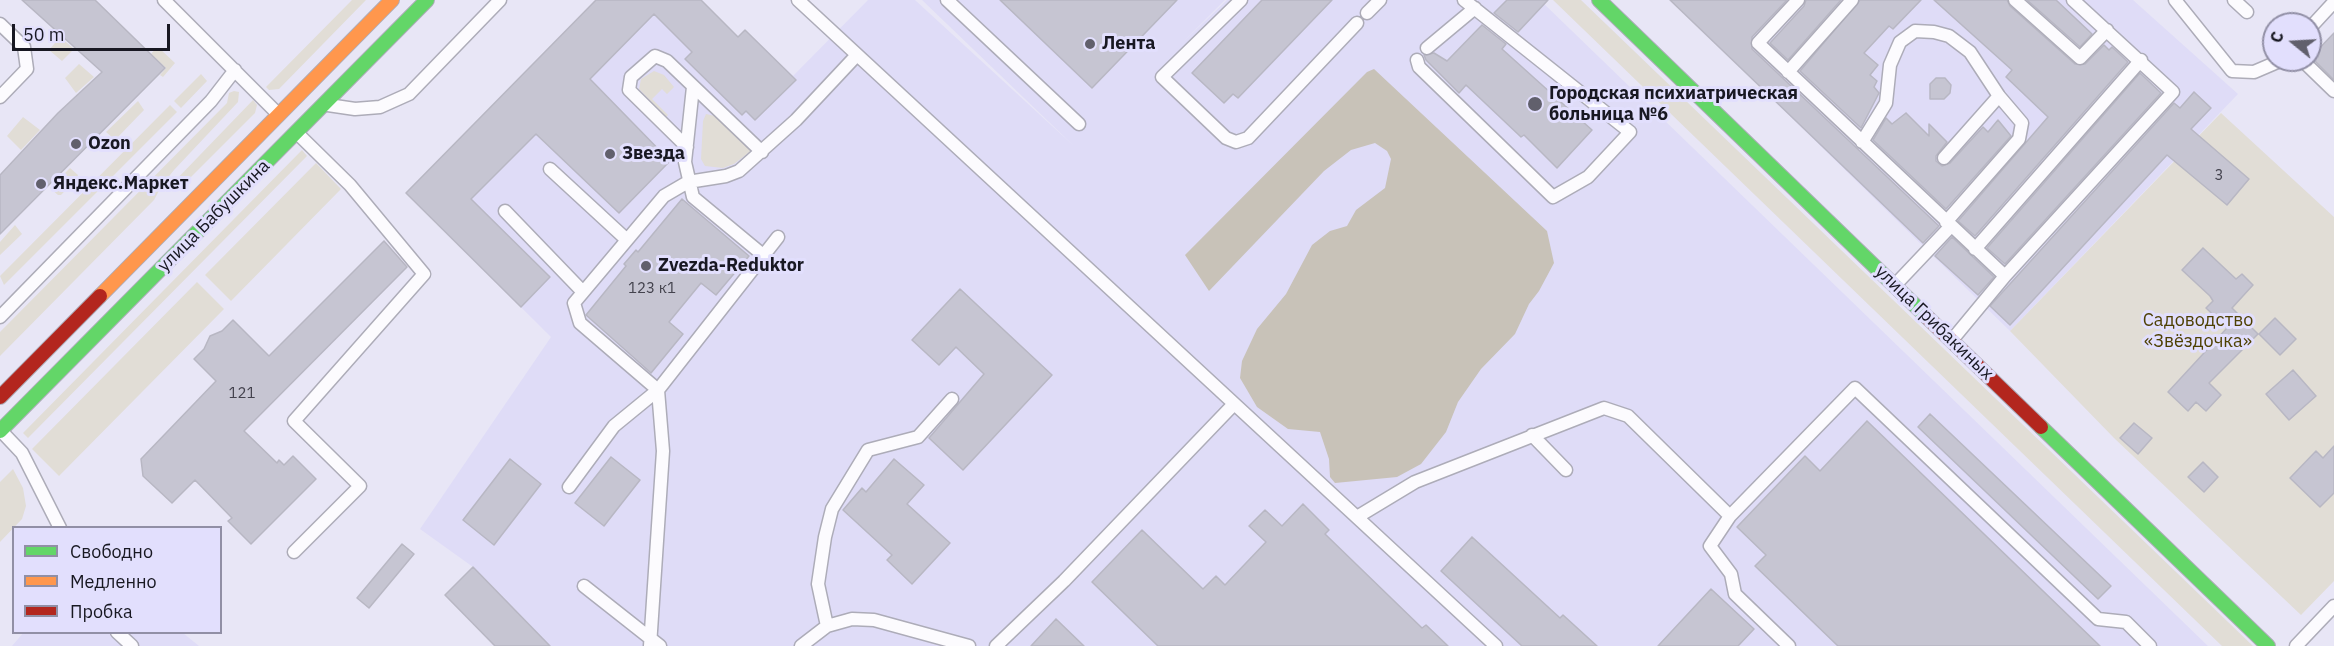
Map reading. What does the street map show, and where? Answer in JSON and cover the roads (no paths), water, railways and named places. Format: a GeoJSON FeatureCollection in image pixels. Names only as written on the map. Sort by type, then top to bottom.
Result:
{"type":"FeatureCollection","features":[{"type":"Feature","properties":{"kind":"main road","name":"улица Бабушкина"},"geometry":{"type":"LineString","coordinates":[[0,396],[392,0]]}},
{"type":"Feature","properties":{"kind":"main road","name":"улица Бабушкина"},"geometry":{"type":"LineString","coordinates":[[0,430],[427,0]]}},
{"type":"Feature","properties":{"kind":"main road","name":"улица Грибакиных"},"geometry":{"type":"LineString","coordinates":[[1599,0],[2268,646]]}},
{"type":"Feature","properties":{"kind":"lane"},"geometry":{"type":"LineString","coordinates":[[164,0],[350,185],[424,273],[294,421],[360,486],[294,552]]}},
{"type":"Feature","properties":{"kind":"lane"},"geometry":{"type":"LineString","coordinates":[[323,104],[355,110],[380,107],[409,94],[500,0]]}},
{"type":"Feature","properties":{"kind":"lane"},"geometry":{"type":"LineString","coordinates":[[798,0],[1496,646]]}},
{"type":"Feature","properties":{"kind":"lane"},"geometry":{"type":"LineString","coordinates":[[947,0],[1079,124]]}},
{"type":"Feature","properties":{"kind":"lane"},"geometry":{"type":"LineString","coordinates":[[1241,0],[1162,77],[1226,138],[1236,142],[1248,138],[1357,23]]}},
{"type":"Feature","properties":{"kind":"lane"},"geometry":{"type":"LineString","coordinates":[[1367,13],[1380,0]]}},
{"type":"Feature","properties":{"kind":"lane"},"geometry":{"type":"LineString","coordinates":[[1417,60],[1419,67],[1553,197],[1588,177],[1630,132],[1464,0]]}},
{"type":"Feature","properties":{"kind":"lane"},"geometry":{"type":"LineString","coordinates":[[1798,0],[1758,43],[2005,276]]}},
{"type":"Feature","properties":{"kind":"lane"},"geometry":{"type":"LineString","coordinates":[[1788,72],[1852,0]]}},
{"type":"Feature","properties":{"kind":"lane"},"geometry":{"type":"LineString","coordinates":[[2015,0],[2080,58],[2107,30]]}},
{"type":"Feature","properties":{"kind":"lane"},"geometry":{"type":"LineString","coordinates":[[1952,340],[2005,276],[2174,92],[2073,0]]}},
{"type":"Feature","properties":{"kind":"lane"},"geometry":{"type":"LineString","coordinates":[[2175,0],[2232,71],[2254,72],[2262,69]]}},
{"type":"Feature","properties":{"kind":"lane"},"geometry":{"type":"LineString","coordinates":[[2234,0],[2247,12]]}},
{"type":"Feature","properties":{"kind":"lane"},"geometry":{"type":"LineString","coordinates":[[2322,15],[2334,2]]}},
{"type":"Feature","properties":{"kind":"lane"},"geometry":{"type":"LineString","coordinates":[[1427,48],[1475,8]]}},
{"type":"Feature","properties":{"kind":"lane"},"geometry":{"type":"LineString","coordinates":[[0,24],[24,47],[27,69],[0,97]]}},
{"type":"Feature","properties":{"kind":"lane"},"geometry":{"type":"LineString","coordinates":[[1862,142],[1886,103],[1890,65],[1900,42],[1915,31],[1949,36],[1970,52],[1999,96],[2022,123],[2019,139],[1894,285]]}},
{"type":"Feature","properties":{"kind":"lane"},"geometry":{"type":"LineString","coordinates":[[687,147],[632,96],[629,84],[631,77],[655,56],[667,61],[762,152]]}},
{"type":"Feature","properties":{"kind":"lane"},"geometry":{"type":"LineString","coordinates":[[654,644],[663,451],[658,390],[580,323],[574,303],[664,196],[688,182],[726,176],[739,171],[762,152],[856,56]]}},
{"type":"Feature","properties":{"kind":"lane"},"geometry":{"type":"LineString","coordinates":[[1975,249],[2141,60]]}},
{"type":"Feature","properties":{"kind":"lane"},"geometry":{"type":"LineString","coordinates":[[0,317],[212,101],[236,70]]}},
{"type":"Feature","properties":{"kind":"lane"},"geometry":{"type":"LineString","coordinates":[[2314,72],[2334,91]]}},
{"type":"Feature","properties":{"kind":"lane"},"geometry":{"type":"LineString","coordinates":[[693,87],[687,147],[688,182],[693,197],[763,255]]}},
{"type":"Feature","properties":{"kind":"lane"},"geometry":{"type":"LineString","coordinates":[[1944,158],[1999,96]]}},
{"type":"Feature","properties":{"kind":"lane"},"geometry":{"type":"LineString","coordinates":[[550,169],[627,240]]}},
{"type":"Feature","properties":{"kind":"lane"},"geometry":{"type":"LineString","coordinates":[[505,211],[583,292]]}},
{"type":"Feature","properties":{"kind":"lane"},"geometry":{"type":"LineString","coordinates":[[569,487],[614,426],[658,390],[778,237]]}},
{"type":"Feature","properties":{"kind":"lane"},"geometry":{"type":"LineString","coordinates":[[1789,646],[1735,594],[1731,574],[1710,546],[1730,516],[1855,388],[2098,620],[2126,622],[2150,646]]}},
{"type":"Feature","properties":{"kind":"lane"},"geometry":{"type":"LineString","coordinates":[[827,626],[818,584],[832,508],[868,450],[918,437],[951,399]]}},
{"type":"Feature","properties":{"kind":"lane"},"geometry":{"type":"LineString","coordinates":[[996,646],[1064,581],[1234,404]]}},
{"type":"Feature","properties":{"kind":"lane"},"geometry":{"type":"LineString","coordinates":[[1357,517],[1415,482],[1604,408],[1628,416],[1730,516]]}},
{"type":"Feature","properties":{"kind":"lane"},"geometry":{"type":"LineString","coordinates":[[0,430],[22,453],[59,526]]}},
{"type":"Feature","properties":{"kind":"lane"},"geometry":{"type":"LineString","coordinates":[[1532,435],[1566,470]]}},
{"type":"Feature","properties":{"kind":"lane"},"geometry":{"type":"LineString","coordinates":[[584,586],[654,644]]}},
{"type":"Feature","properties":{"kind":"lane"},"geometry":{"type":"LineString","coordinates":[[2296,646],[2334,606]]}},
{"type":"Feature","properties":{"kind":"lane"},"geometry":{"type":"LineString","coordinates":[[801,646],[827,626],[852,619],[874,620],[969,646]]}},
{"type":"Feature","properties":{"kind":"lane"},"geometry":{"type":"LineString","coordinates":[[118,634],[132,646]]}},
{"type":"Feature","properties":{"kind":"lane"},"geometry":{"type":"LineString","coordinates":[[926,634],[939,646]]}},
{"type":"Feature","properties":{"kind":"place","name":"Лента"},"geometry":{"type":"Point","coordinates":[1090,44]}},
{"type":"Feature","properties":{"kind":"place","name":"Городская психиатрическая больница №6"},"geometry":{"type":"Point","coordinates":[1535,104]}},
{"type":"Feature","properties":{"kind":"place","name":"Ozon"},"geometry":{"type":"Point","coordinates":[76,144]}},
{"type":"Feature","properties":{"kind":"place","name":"Звезда"},"geometry":{"type":"Point","coordinates":[610,154]}},
{"type":"Feature","properties":{"kind":"place","name":"Яндекс.Маркет"},"geometry":{"type":"Point","coordinates":[41,184]}},
{"type":"Feature","properties":{"kind":"place","name":"Zvezda-Reduktor"},"geometry":{"type":"Point","coordinates":[646,266]}},
{"type":"Feature","properties":{"kind":"park label","name":"Садоводство «Звёздочка»"},"geometry":{"type":"Point","coordinates":[2198,331]}}]}
